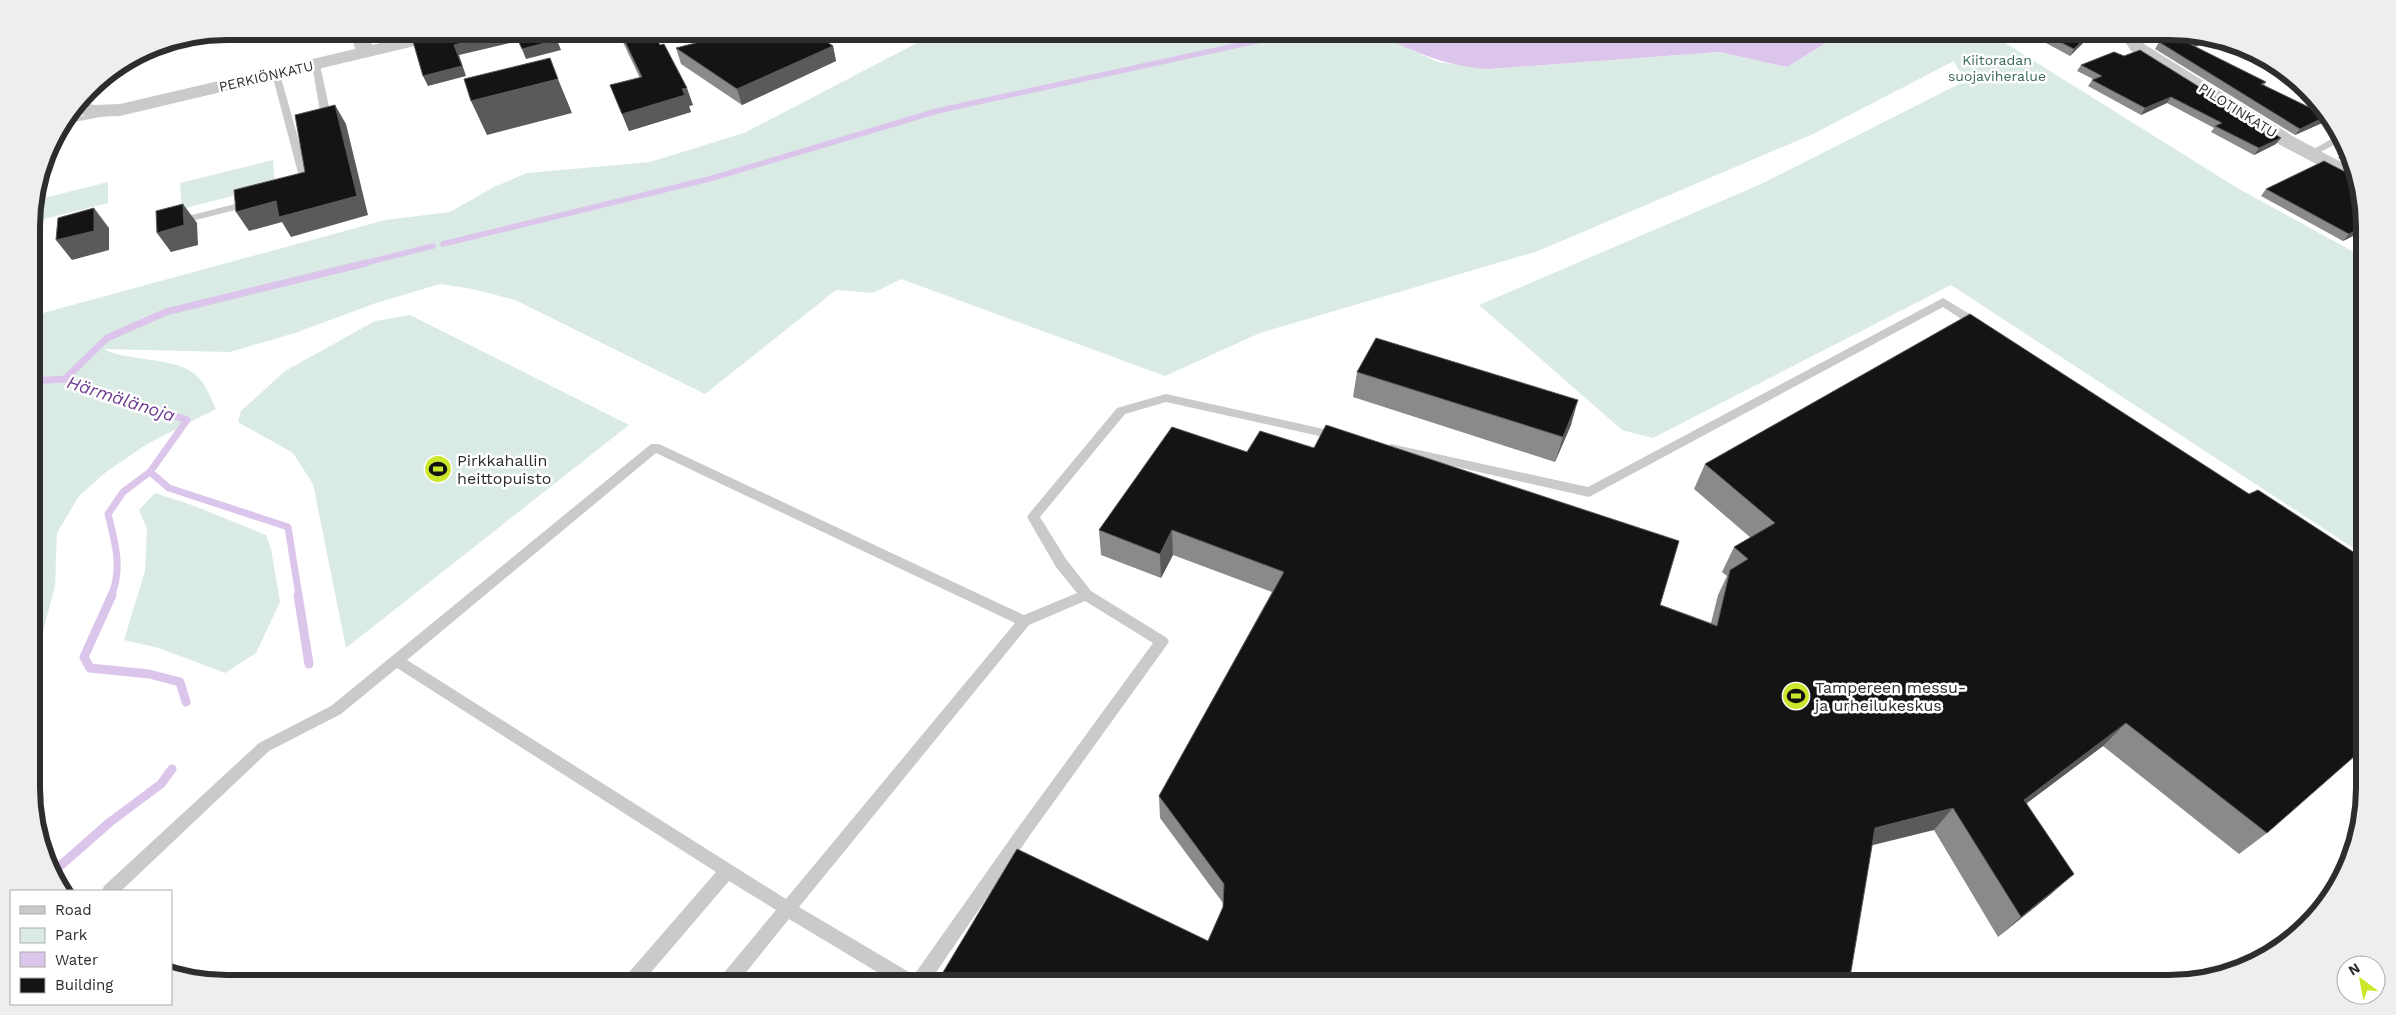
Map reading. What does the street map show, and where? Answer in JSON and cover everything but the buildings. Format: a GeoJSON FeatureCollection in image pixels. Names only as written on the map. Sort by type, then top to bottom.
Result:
{"type":"FeatureCollection","features":[{"type":"Feature","properties":{"kind":"street"},"geometry":{"type":"LineString","coordinates":[[362,40],[365,53]]}},
{"type":"Feature","properties":{"kind":"street","name":"PERKIÖNKATU"},"geometry":{"type":"LineString","coordinates":[[82,109],[95,111],[120,110],[419,40]]}},
{"type":"Feature","properties":{"kind":"street","name":"PILOTINKATU"},"geometry":{"type":"LineString","coordinates":[[2133,40],[2137,47],[2310,154],[2348,173]]}},
{"type":"Feature","properties":{"kind":"lane"},"geometry":{"type":"LineString","coordinates":[[316,65],[325,112]]}},
{"type":"Feature","properties":{"kind":"lane"},"geometry":{"type":"LineString","coordinates":[[276,74],[307,188],[297,190]]}},
{"type":"Feature","properties":{"kind":"lane"},"geometry":{"type":"LineString","coordinates":[[74,120],[120,110]]}},
{"type":"Feature","properties":{"kind":"lane"},"geometry":{"type":"LineString","coordinates":[[2310,154],[2335,141]]}},
{"type":"Feature","properties":{"kind":"lane"},"geometry":{"type":"LineString","coordinates":[[165,225],[260,200]]}},
{"type":"Feature","properties":{"kind":"lane"},"geometry":{"type":"LineString","coordinates":[[1378,445],[1589,492],[1943,302],[1993,335]]}},
{"type":"Feature","properties":{"kind":"lane"},"geometry":{"type":"LineString","coordinates":[[924,975],[1025,830],[1162,642],[1086,594],[1061,563],[1033,516],[1121,411],[1166,398],[1349,438]]}},
{"type":"Feature","properties":{"kind":"lane"},"geometry":{"type":"LineString","coordinates":[[111,890],[264,747],[336,710],[655,447],[1024,621]]}},
{"type":"Feature","properties":{"kind":"lane"},"geometry":{"type":"LineString","coordinates":[[733,975],[1024,621],[1086,594]]}},
{"type":"Feature","properties":{"kind":"lane"},"geometry":{"type":"LineString","coordinates":[[397,661],[830,936],[897,975]]}},
{"type":"Feature","properties":{"kind":"lane"},"geometry":{"type":"LineString","coordinates":[[638,975],[728,871]]}},
{"type":"Feature","properties":{"kind":"green space","name":"Kiitoradan suojaviheralue"},"geometry":{"type":"Polygon","coordinates":[[[923,40],[1389,40],[1438,62],[1489,69],[1719,52],[1787,67],[1831,40],[2001,40],[2239,189],[2356,253],[2356,550],[1951,285],[1653,438],[1622,430],[1479,305],[1761,184],[1965,81],[1954,61],[1813,134],[1538,251],[1260,333],[1165,376],[901,279],[873,293],[836,290],[705,394],[515,300],[473,289],[440,284],[376,303],[298,332],[230,352],[104,349],[127,356],[167,362],[190,371],[202,381],[216,409],[147,444],[106,472],[79,496],[57,533],[55,586],[43,631],[40,634],[40,314],[385,220],[450,212],[494,187],[527,173],[650,162],[744,133],[923,40]]]}},
{"type":"Feature","properties":{"kind":"green space"},"geometry":{"type":"Polygon","coordinates":[[[273,160],[275,185],[182,209],[180,183],[273,160]]]}},
{"type":"Feature","properties":{"kind":"green space"},"geometry":{"type":"Polygon","coordinates":[[[108,182],[108,203],[40,220],[43,198],[108,182]]]}},
{"type":"Feature","properties":{"kind":"green space","name":"Pirkkahallin heittopuisto"},"geometry":{"type":"Polygon","coordinates":[[[410,315],[629,425],[346,648],[313,484],[293,453],[238,422],[241,411],[285,371],[375,321],[410,315]]]}},
{"type":"Feature","properties":{"kind":"green space"},"geometry":{"type":"Polygon","coordinates":[[[155,493],[192,505],[266,535],[271,549],[280,602],[256,653],[225,673],[159,648],[124,640],[145,571],[147,529],[139,510],[155,493]]]}},
{"type":"Feature","properties":{"kind":"water"},"geometry":{"type":"Polygon","coordinates":[[[1389,40],[1831,40],[1787,67],[1719,52],[1489,69],[1441,61],[1389,40]]]}},
{"type":"Feature","properties":{"kind":"waterway"},"geometry":{"type":"LineString","coordinates":[[443,244],[713,178],[937,111],[1262,40]]}},
{"type":"Feature","properties":{"kind":"waterway"},"geometry":{"type":"LineString","coordinates":[[361,264],[433,246]]}},
{"type":"Feature","properties":{"kind":"waterway"},"geometry":{"type":"LineString","coordinates":[[65,379],[107,338],[166,312],[366,263]]}},
{"type":"Feature","properties":{"kind":"waterway","name":"Härmälänoja"},"geometry":{"type":"LineString","coordinates":[[40,381],[65,379]]}},
{"type":"Feature","properties":{"kind":"waterway","name":"Härmälänoja"},"geometry":{"type":"LineString","coordinates":[[65,379],[187,420],[150,472]]}},
{"type":"Feature","properties":{"kind":"waterway"},"geometry":{"type":"LineString","coordinates":[[111,596],[117,576],[117,555],[108,514],[123,492],[150,472]]}},
{"type":"Feature","properties":{"kind":"waterway","name":"Härmälänoja"},"geometry":{"type":"LineString","coordinates":[[150,472],[169,488],[288,527],[299,596]]}},
{"type":"Feature","properties":{"kind":"waterway"},"geometry":{"type":"LineString","coordinates":[[112,595],[84,657],[90,668],[149,674],[180,682],[186,702]]}},
{"type":"Feature","properties":{"kind":"waterway","name":"Härmälänoja"},"geometry":{"type":"LineString","coordinates":[[298,595],[309,664]]}},
{"type":"Feature","properties":{"kind":"waterway"},"geometry":{"type":"LineString","coordinates":[[58,868],[110,822],[161,784],[172,769]]}},
{"type":"Feature","properties":{"kind":"place","name":"Pirkkahallin heittopuisto"},"geometry":{"type":"Point","coordinates":[438,469]}},
{"type":"Feature","properties":{"kind":"place","name":"Tampereen messu- ja urheilukeskus"},"geometry":{"type":"Point","coordinates":[1796,696]}}]}
